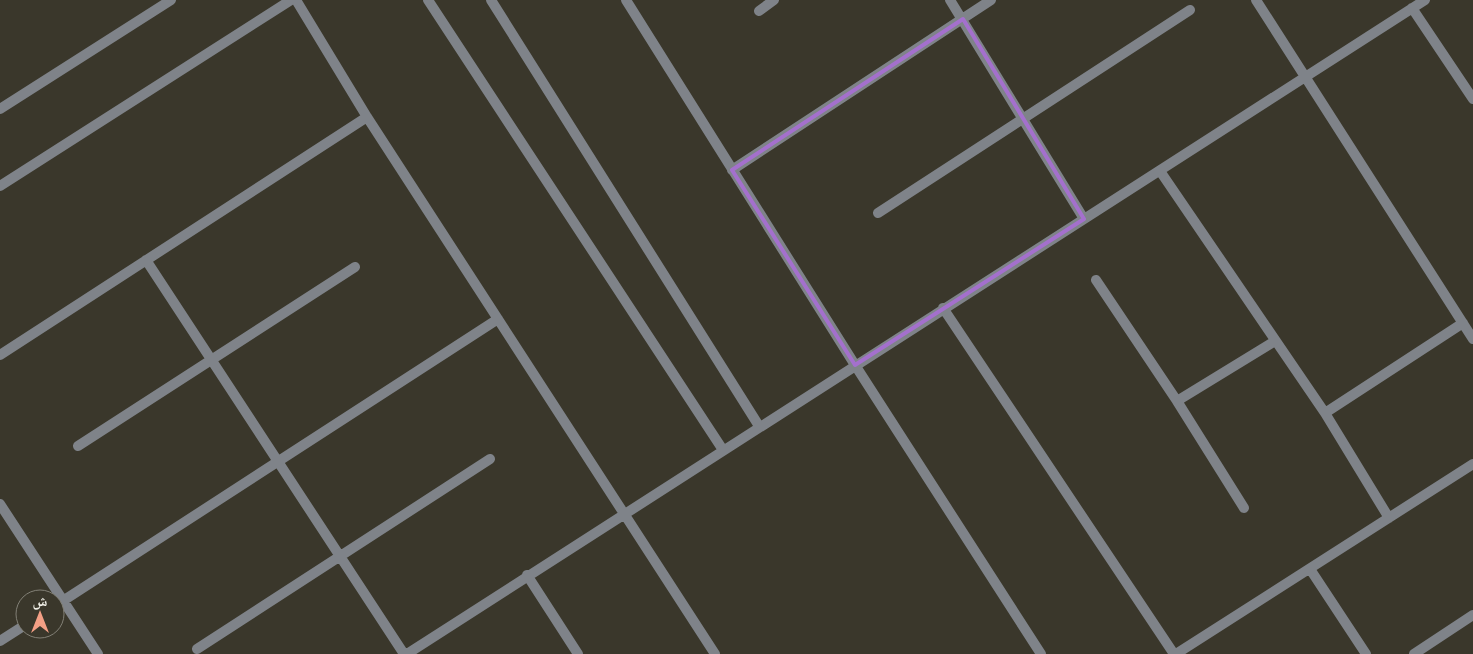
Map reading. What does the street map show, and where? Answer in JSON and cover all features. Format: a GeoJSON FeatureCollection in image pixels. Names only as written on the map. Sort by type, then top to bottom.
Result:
{"type":"FeatureCollection","features":[{"type":"Feature","properties":{"kind":"street"},"geometry":{"type":"LineString","coordinates":[[0,109],[159,3],[171,0]]}},
{"type":"Feature","properties":{"kind":"street"},"geometry":{"type":"LineString","coordinates":[[0,186],[291,0]]}},
{"type":"Feature","properties":{"kind":"street"},"geometry":{"type":"LineString","coordinates":[[296,0],[367,117],[715,654]]}},
{"type":"Feature","properties":{"kind":"street"},"geometry":{"type":"LineString","coordinates":[[428,0],[723,450]]}},
{"type":"Feature","properties":{"kind":"street"},"geometry":{"type":"LineString","coordinates":[[491,0],[759,426]]}},
{"type":"Feature","properties":{"kind":"street"},"geometry":{"type":"LineString","coordinates":[[626,0],[855,365],[1041,654]]}},
{"type":"Feature","properties":{"kind":"street"},"geometry":{"type":"LineString","coordinates":[[759,11],[774,0]]}},
{"type":"Feature","properties":{"kind":"street"},"geometry":{"type":"LineString","coordinates":[[950,0],[1084,219]]}},
{"type":"Feature","properties":{"kind":"street"},"geometry":{"type":"LineString","coordinates":[[732,170],[991,0]]}},
{"type":"Feature","properties":{"kind":"street"},"geometry":{"type":"LineString","coordinates":[[1256,0],[1473,339]]}},
{"type":"Feature","properties":{"kind":"street"},"geometry":{"type":"LineString","coordinates":[[146,260],[405,654],[1425,0]]}},
{"type":"Feature","properties":{"kind":"street"},"geometry":{"type":"LineString","coordinates":[[1412,8],[1473,99]]}},
{"type":"Feature","properties":{"kind":"street"},"geometry":{"type":"LineString","coordinates":[[878,213],[1190,10]]}},
{"type":"Feature","properties":{"kind":"street"},"geometry":{"type":"LineString","coordinates":[[0,355],[367,117]]}},
{"type":"Feature","properties":{"kind":"street"},"geometry":{"type":"LineString","coordinates":[[1160,171],[1325,413],[1389,518]]}},
{"type":"Feature","properties":{"kind":"street"},"geometry":{"type":"LineString","coordinates":[[78,446],[355,267]]}},
{"type":"Feature","properties":{"kind":"street"},"geometry":{"type":"LineString","coordinates":[[1096,280],[1177,401],[1244,508]]}},
{"type":"Feature","properties":{"kind":"street"},"geometry":{"type":"LineString","coordinates":[[943,308],[1175,654],[1473,464]]}},
{"type":"Feature","properties":{"kind":"street"},"geometry":{"type":"LineString","coordinates":[[65,600],[498,319]]}},
{"type":"Feature","properties":{"kind":"street"},"geometry":{"type":"LineString","coordinates":[[1325,413],[1462,323]]}},
{"type":"Feature","properties":{"kind":"street"},"geometry":{"type":"LineString","coordinates":[[1177,401],[1276,341]]}},
{"type":"Feature","properties":{"kind":"street"},"geometry":{"type":"LineString","coordinates":[[197,649],[490,459]]}},
{"type":"Feature","properties":{"kind":"street"},"geometry":{"type":"LineString","coordinates":[[0,504],[50,589]]}},
{"type":"Feature","properties":{"kind":"street"},"geometry":{"type":"LineString","coordinates":[[1310,569],[1366,654]]}},
{"type":"Feature","properties":{"kind":"street"},"geometry":{"type":"LineString","coordinates":[[527,576],[578,654]]}},
{"type":"Feature","properties":{"kind":"street"},"geometry":{"type":"LineString","coordinates":[[65,612],[98,654]]}},
{"type":"Feature","properties":{"kind":"street"},"geometry":{"type":"LineString","coordinates":[[1414,654],[1473,615]]}},
{"type":"Feature","properties":{"kind":"street"},"geometry":{"type":"LineString","coordinates":[[0,641],[15,631]]}},
{"type":"Feature","properties":{"kind":"highlighted area"},"geometry":{"type":"Polygon","coordinates":[[[963,19],[1084,219],[855,365],[732,170],[963,19]]]}}]}
